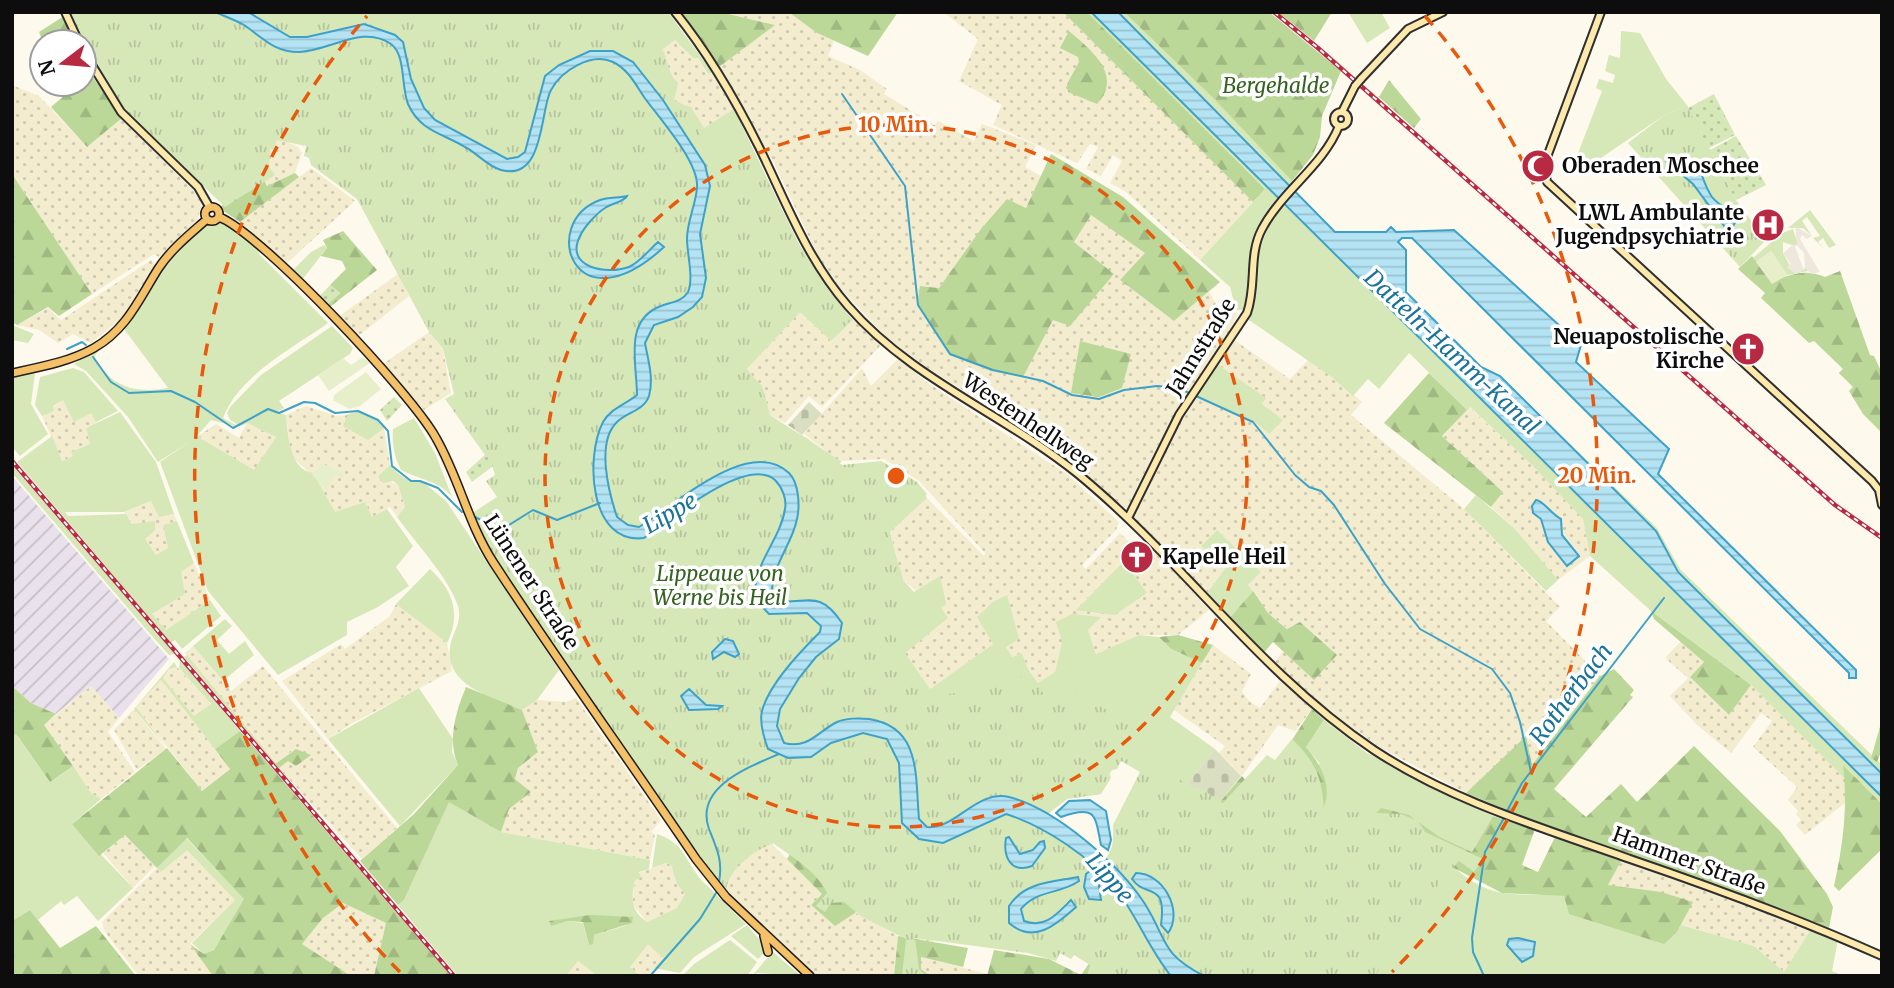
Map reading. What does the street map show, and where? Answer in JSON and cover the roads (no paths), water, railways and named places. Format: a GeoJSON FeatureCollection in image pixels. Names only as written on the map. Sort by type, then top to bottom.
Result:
{"type":"FeatureCollection","features":[{"type":"Feature","properties":{"kind":"main road"},"geometry":{"type":"LineString","coordinates":[[65,12],[72,28]]}},
{"type":"Feature","properties":{"kind":"main road","name":"Westenhellweg"},"geometry":{"type":"LineString","coordinates":[[675,12],[710,58],[732,93],[815,262],[858,317],[903,357],[1065,463],[1128,519],[1265,662],[1318,710],[1389,759],[1482,805]]}},
{"type":"Feature","properties":{"kind":"main road","name":"Jahnstraße"},"geometry":{"type":"LineString","coordinates":[[1128,519],[1175,422],[1244,318],[1252,294],[1256,242],[1262,228],[1331,143],[1339,126],[1348,121],[1347,115],[1342,112],[1355,86],[1408,29],[1443,12]]}},
{"type":"Feature","properties":{"kind":"main road"},"geometry":{"type":"LineString","coordinates":[[1601,12],[1544,165],[1547,182],[1875,484],[1882,505]]}},
{"type":"Feature","properties":{"kind":"main road"},"geometry":{"type":"LineString","coordinates":[[98,75],[121,112],[201,190],[210,208]]}},
{"type":"Feature","properties":{"kind":"main road"},"geometry":{"type":"LineString","coordinates":[[207,219],[215,221],[219,217],[218,209],[210,208]]}},
{"type":"Feature","properties":{"kind":"main road"},"geometry":{"type":"LineString","coordinates":[[207,219],[205,214],[210,208]]}},
{"type":"Feature","properties":{"kind":"main road","name":"Lünener Straße"},"geometry":{"type":"LineString","coordinates":[[219,217],[241,228],[311,295],[420,413],[442,448],[473,527],[492,561],[707,874],[762,932],[810,976]]}},
{"type":"Feature","properties":{"kind":"main road"},"geometry":{"type":"LineString","coordinates":[[12,373],[83,354],[113,335],[138,305],[171,252],[207,219]]}},
{"type":"Feature","properties":{"kind":"main road","name":"Hammer Straße"},"geometry":{"type":"LineString","coordinates":[[1482,805],[1749,901],[1882,956]]}},
{"type":"Feature","properties":{"kind":"main road"},"geometry":{"type":"LineString","coordinates":[[762,932],[768,952]]}},
{"type":"Feature","properties":{"kind":"water","name":"Lippe"},"geometry":{"type":"Polygon","coordinates":[[[215,12],[248,12],[290,37],[307,37],[364,24],[395,35],[403,42],[411,79],[424,108],[435,120],[507,159],[518,157],[525,152],[545,76],[559,65],[590,51],[613,51],[633,62],[663,100],[705,165],[710,186],[700,234],[706,278],[702,297],[678,317],[654,325],[645,343],[651,376],[647,401],[616,423],[610,432],[605,456],[606,469],[617,517],[628,525],[639,527],[712,478],[753,462],[772,464],[789,473],[797,489],[798,514],[775,574],[772,594],[781,602],[809,600],[822,603],[835,613],[842,623],[839,639],[816,657],[780,709],[777,726],[784,743],[806,742],[844,720],[869,719],[886,724],[899,732],[907,743],[915,771],[919,819],[927,827],[947,822],[976,804],[997,796],[1027,803],[1046,813],[1085,840],[1119,872],[1145,904],[1172,953],[1204,976],[1171,976],[1123,899],[1106,877],[1080,854],[1036,826],[1006,814],[943,843],[919,839],[902,823],[899,763],[887,739],[863,733],[831,743],[811,757],[788,758],[768,749],[761,720],[766,701],[786,668],[820,632],[821,626],[807,613],[769,614],[756,600],[757,576],[778,532],[785,509],[783,493],[775,480],[762,475],[746,476],[728,483],[689,505],[644,538],[626,536],[612,528],[602,514],[596,496],[594,476],[597,437],[606,417],[637,395],[635,344],[641,321],[649,313],[679,300],[688,292],[690,273],[687,232],[697,187],[692,165],[685,153],[623,69],[613,62],[595,59],[569,70],[556,83],[547,99],[533,155],[526,165],[515,171],[501,170],[419,120],[408,104],[401,63],[391,44],[380,39],[358,37],[311,51],[283,50],[244,25],[215,12]]]}},
{"type":"Feature","properties":{"kind":"water","name":"Datteln-Hamm-Kanal"},"geometry":{"type":"Polygon","coordinates":[[[1091,12],[1118,12],[1335,232],[1386,232],[1391,227],[1396,232],[1454,230],[1581,345],[1576,362],[1669,449],[1658,474],[1856,670],[1856,678],[1849,678],[1849,673],[1412,238],[1402,238],[1398,242],[1406,250],[1406,292],[1481,367],[1500,376],[1656,531],[1678,572],[1882,774],[1882,797],[1091,12]]]}},
{"type":"Feature","properties":{"kind":"water"},"geometry":{"type":"Polygon","coordinates":[[[1685,158],[1698,165],[1712,197],[1733,216],[1736,221],[1732,228],[1725,227],[1693,184],[1667,162],[1685,158]]]}},
{"type":"Feature","properties":{"kind":"water"},"geometry":{"type":"Polygon","coordinates":[[[627,196],[602,210],[580,236],[577,247],[583,262],[600,269],[620,269],[637,262],[658,242],[664,247],[633,270],[607,278],[588,275],[575,263],[569,247],[571,229],[581,212],[600,200],[627,196]]]}},
{"type":"Feature","properties":{"kind":"water"},"geometry":{"type":"Polygon","coordinates":[[[1536,500],[1561,519],[1562,535],[1579,556],[1567,566],[1548,542],[1541,519],[1533,513],[1532,506],[1536,500]]]}},
{"type":"Feature","properties":{"kind":"water"},"geometry":{"type":"Polygon","coordinates":[[[725,639],[733,641],[739,654],[735,657],[724,652],[713,659],[712,652],[725,639]]]}},
{"type":"Feature","properties":{"kind":"water"},"geometry":{"type":"Polygon","coordinates":[[[689,689],[706,705],[722,706],[718,709],[689,710],[681,696],[689,689]]]}},
{"type":"Feature","properties":{"kind":"water"},"geometry":{"type":"Polygon","coordinates":[[[1090,800],[1106,811],[1111,840],[1108,850],[1101,845],[1092,815],[1082,812],[1061,817],[1056,813],[1069,801],[1090,800]]]}},
{"type":"Feature","properties":{"kind":"water"},"geometry":{"type":"Polygon","coordinates":[[[1009,837],[1020,854],[1033,850],[1044,841],[1045,848],[1032,866],[1018,868],[1007,857],[1005,845],[1006,838],[1009,837]]]}},
{"type":"Feature","properties":{"kind":"water"},"geometry":{"type":"Polygon","coordinates":[[[1090,871],[1098,879],[1101,900],[1089,899],[1084,887],[1086,874],[1090,871]]]}},
{"type":"Feature","properties":{"kind":"water"},"geometry":{"type":"Polygon","coordinates":[[[1136,873],[1155,879],[1168,895],[1174,914],[1168,933],[1161,925],[1162,911],[1158,896],[1132,879],[1136,873]]]}},
{"type":"Feature","properties":{"kind":"water"},"geometry":{"type":"Polygon","coordinates":[[[1078,877],[1079,881],[1072,885],[1034,898],[1021,909],[1024,921],[1044,922],[1071,900],[1076,907],[1061,920],[1036,932],[1018,929],[1009,923],[1009,906],[1023,892],[1040,884],[1078,877]]]}},
{"type":"Feature","properties":{"kind":"water"},"geometry":{"type":"Polygon","coordinates":[[[1509,939],[1535,942],[1533,956],[1522,962],[1507,945],[1509,939]]]}},
{"type":"Feature","properties":{"kind":"waterway"},"geometry":{"type":"LineString","coordinates":[[842,94],[905,186],[918,305],[950,354],[993,370],[1043,381],[1072,395],[1099,399],[1124,390],[1157,386],[1179,388],[1189,393]]}},
{"type":"Feature","properties":{"kind":"waterway"},"geometry":{"type":"LineString","coordinates":[[67,349],[82,342],[86,345]]}},
{"type":"Feature","properties":{"kind":"waterway"},"geometry":{"type":"LineString","coordinates":[[93,357],[111,382],[129,393],[171,391],[195,402],[233,428],[268,409],[279,413],[304,402],[315,403],[335,413],[358,411],[378,420],[388,431],[392,466],[411,481],[420,481],[438,488],[462,512]]}},
{"type":"Feature","properties":{"kind":"waterway"},"geometry":{"type":"LineString","coordinates":[[1196,396],[1253,422],[1295,475],[1309,487],[1321,491],[1334,505],[1385,584],[1420,629],[1492,669],[1510,693],[1520,722],[1531,772]]}},
{"type":"Feature","properties":{"kind":"waterway"},"geometry":{"type":"LineString","coordinates":[[473,516],[501,530],[533,510],[557,520],[600,503]]}},
{"type":"Feature","properties":{"kind":"waterway","name":"Rotherbach"},"geometry":{"type":"LineString","coordinates":[[1507,811],[1522,783],[1664,598]]}},
{"type":"Feature","properties":{"kind":"waterway"},"geometry":{"type":"LineString","coordinates":[[719,882],[720,861],[706,814],[709,801],[717,790],[740,772],[779,754]]}},
{"type":"Feature","properties":{"kind":"waterway","name":"Rotherbach"},"geometry":{"type":"LineString","coordinates":[[1484,976],[1473,952],[1472,938],[1485,852],[1504,818]]}},
{"type":"Feature","properties":{"kind":"waterway"},"geometry":{"type":"LineString","coordinates":[[650,976],[700,919],[716,893]]}},
{"type":"Feature","properties":{"kind":"railway"},"geometry":{"type":"LineString","coordinates":[[1274,12],[1835,505],[1882,538]]}},
{"type":"Feature","properties":{"kind":"railway"},"geometry":{"type":"LineString","coordinates":[[12,461],[454,976]]}},
{"type":"Feature","properties":{"kind":"place","name":"Oberaden Moschee"},"geometry":{"type":"Point","coordinates":[1538,166]}},
{"type":"Feature","properties":{"kind":"place","name":"LWL Ambulante Jugendpsychiatrie"},"geometry":{"type":"Point","coordinates":[1768,225]}},
{"type":"Feature","properties":{"kind":"place","name":"Neuapostolische Kirche"},"geometry":{"type":"Point","coordinates":[1748,349]}},
{"type":"Feature","properties":{"kind":"place","name":"Kapelle Heil"},"geometry":{"type":"Point","coordinates":[1137,557]}},
{"type":"Feature","properties":{"kind":"park label","name":"Bergehalde"},"geometry":{"type":"Point","coordinates":[1276,86]}},
{"type":"Feature","properties":{"kind":"park label","name":"Lippeaue von Werne bis Heil"},"geometry":{"type":"Point","coordinates":[720,586]}}]}
